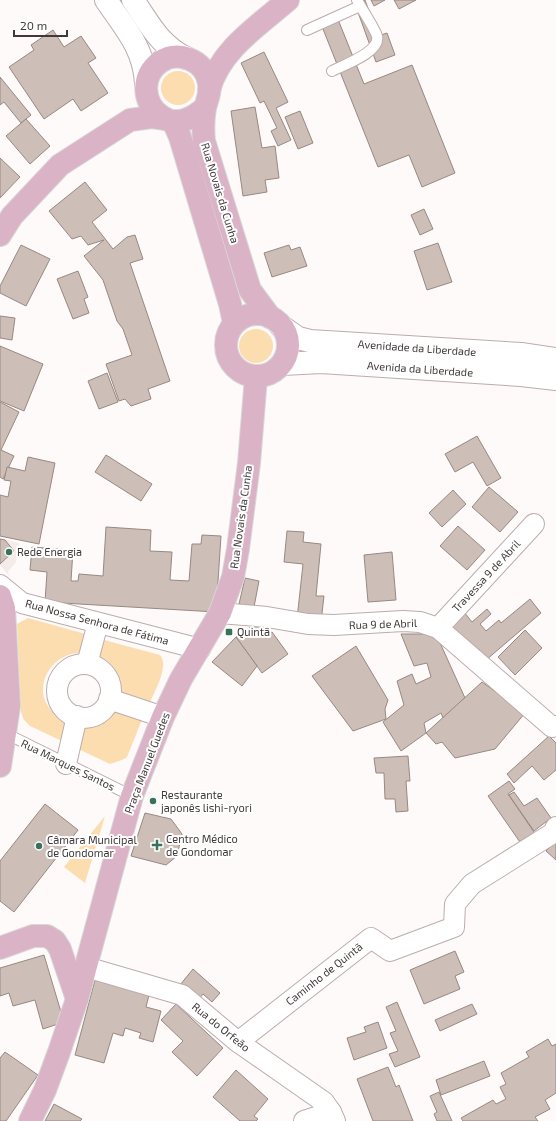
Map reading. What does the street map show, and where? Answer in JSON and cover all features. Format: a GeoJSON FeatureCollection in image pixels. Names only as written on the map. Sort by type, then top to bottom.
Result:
{"type":"FeatureCollection","features":[{"type":"Feature","properties":{"kind":"main road"},"geometry":{"type":"LineString","coordinates":[[106,0],[135,42],[142,57],[146,74],[146,94],[150,104],[157,113],[169,120]]}},
{"type":"Feature","properties":{"kind":"main road"},"geometry":{"type":"LineString","coordinates":[[0,235],[12,216],[60,165],[122,124],[130,120],[152,117],[169,120],[188,119],[198,114],[207,99],[210,85],[207,75],[201,66],[193,60],[176,53],[154,32],[133,0]]}},
{"type":"Feature","properties":{"kind":"main road","name":"Rua Novais da Cunha"},"geometry":{"type":"LineString","coordinates":[[186,58],[205,57],[229,48],[288,0]]}},
{"type":"Feature","properties":{"kind":"main road","name":"Rua Novais da Cunha"},"geometry":{"type":"LineString","coordinates":[[238,42],[221,62],[212,79],[203,123],[204,141],[250,290],[276,321]]}},
{"type":"Feature","properties":{"kind":"main road"},"geometry":{"type":"LineString","coordinates":[[122,124],[130,117],[141,100],[149,74],[155,66],[164,60],[173,57],[186,58]]}},
{"type":"Feature","properties":{"kind":"main road","name":"Rua Novais da Cunha"},"geometry":{"type":"LineString","coordinates":[[169,120],[180,137],[230,304],[234,323]]}},
{"type":"Feature","properties":{"kind":"main road"},"geometry":{"type":"LineString","coordinates":[[253,314],[263,314],[276,321],[286,332],[288,342],[288,353],[283,364],[276,370],[266,375],[256,377],[245,374],[236,369],[229,360],[226,350],[226,340],[229,330],[234,323],[244,316],[253,314]]}},
{"type":"Feature","properties":{"kind":"main road","name":"Avenidade da Liberdade"},"geometry":{"type":"LineString","coordinates":[[276,321],[298,338],[310,341],[521,354],[556,358]]}},
{"type":"Feature","properties":{"kind":"main road","name":"Avenida da Liberdade"},"geometry":{"type":"LineString","coordinates":[[283,364],[321,362],[521,375],[556,379]]}},
{"type":"Feature","properties":{"kind":"main road","name":"Rua Novais da Cunha"},"geometry":{"type":"LineString","coordinates":[[200,649],[220,613],[233,577],[249,463],[256,377]]}},
{"type":"Feature","properties":{"kind":"main road"},"geometry":{"type":"LineString","coordinates":[[0,596],[4,608],[9,706],[2,732],[0,766]]}},
{"type":"Feature","properties":{"kind":"main road","name":"Praça Manuel Guedes"},"geometry":{"type":"LineString","coordinates":[[30,1121],[45,1090],[60,1052],[77,999],[132,796],[163,717],[181,679],[200,649]]}},
{"type":"Feature","properties":{"kind":"main road"},"geometry":{"type":"LineString","coordinates":[[0,948],[33,936],[47,936],[55,941],[60,949],[77,999]]}},
{"type":"Feature","properties":{"kind":"street","name":"Travessa 9 de Abril"},"geometry":{"type":"LineString","coordinates":[[438,628],[534,524]]}},
{"type":"Feature","properties":{"kind":"street","name":"Rua Nossa Senhora de Fátima"},"geometry":{"type":"LineString","coordinates":[[0,585],[22,603],[200,649]]}},
{"type":"Feature","properties":{"kind":"street","name":"Rua 9 de Abril"},"geometry":{"type":"LineString","coordinates":[[220,613],[267,617],[308,624],[334,625],[403,620],[420,622],[438,628],[555,730]]}},
{"type":"Feature","properties":{"kind":"street"},"geometry":{"type":"LineString","coordinates":[[87,664],[98,623]]}},
{"type":"Feature","properties":{"kind":"street"},"geometry":{"type":"LineString","coordinates":[[87,664],[98,668],[104,674],[109,682],[109,699],[98,714],[90,717],[72,715],[65,710],[60,702],[57,694],[57,685],[60,677],[73,666],[87,664]]}},
{"type":"Feature","properties":{"kind":"street"},"geometry":{"type":"LineString","coordinates":[[109,699],[163,717]]}},
{"type":"Feature","properties":{"kind":"street"},"geometry":{"type":"LineString","coordinates":[[66,764],[77,716]]}},
{"type":"Feature","properties":{"kind":"street","name":"Caminho de Quintã"},"geometry":{"type":"LineString","coordinates":[[238,1042],[371,938],[390,951],[454,927],[455,904],[472,884],[553,833],[556,827]]}},
{"type":"Feature","properties":{"kind":"street","name":"Rua do Orfeão"},"geometry":{"type":"LineString","coordinates":[[86,967],[182,995],[238,1042],[324,1102],[333,1116]]}},
{"type":"Feature","properties":{"kind":"street"},"geometry":{"type":"LineString","coordinates":[[304,1121],[333,1116]]}},
{"type":"Feature","properties":{"kind":"lane"},"geometry":{"type":"LineString","coordinates":[[307,30],[358,3],[377,36],[376,45],[370,52],[332,71]]}},
{"type":"Feature","properties":{"kind":"lane","name":"Rua Marques Santos"},"geometry":{"type":"LineString","coordinates":[[2,732],[132,796]]}},
{"type":"Feature","properties":{"kind":"shaded area"},"geometry":{"type":"Polygon","coordinates":[[[178,71],[190,76],[195,88],[190,100],[178,105],[166,100],[161,88],[166,76],[178,71]]]}},
{"type":"Feature","properties":{"kind":"shaded area"},"geometry":{"type":"Polygon","coordinates":[[[256,329],[268,334],[273,346],[268,358],[256,363],[244,358],[239,346],[244,334],[256,329]]]}},
{"type":"Feature","properties":{"kind":"shaded area","name":"Rede Energia"},"geometry":{"type":"Polygon","coordinates":[[[0,538],[19,543],[16,562],[8,572],[10,577],[0,565],[0,538]]]}},
{"type":"Feature","properties":{"kind":"shaded area"},"geometry":{"type":"Polygon","coordinates":[[[28,618],[89,635],[86,653],[68,655],[60,659],[48,672],[43,688],[44,698],[48,706],[54,714],[69,726],[66,743],[30,726],[24,720],[21,712],[17,624],[28,618]]]}},
{"type":"Feature","properties":{"kind":"shaded area"},"geometry":{"type":"Polygon","coordinates":[[[100,639],[160,655],[163,660],[162,672],[149,705],[118,696],[119,686],[113,667],[105,659],[96,657],[100,639]]]}},
{"type":"Feature","properties":{"kind":"shaded area"},"geometry":{"type":"Polygon","coordinates":[[[114,707],[143,717],[127,757],[110,764],[76,748],[81,725],[101,721],[114,707]]]}},
{"type":"Feature","properties":{"kind":"shaded area"},"geometry":{"type":"Polygon","coordinates":[[[105,816],[85,883],[64,867],[105,816]]]}},
{"type":"Feature","properties":{"kind":"building"},"geometry":{"type":"Polygon","coordinates":[[[365,0],[378,36],[387,33],[395,55],[376,62],[355,4],[365,0]]]}},
{"type":"Feature","properties":{"kind":"building"},"geometry":{"type":"Polygon","coordinates":[[[371,0],[385,0],[374,6],[371,0]]]}},
{"type":"Feature","properties":{"kind":"building"},"geometry":{"type":"Polygon","coordinates":[[[394,0],[416,0],[399,9],[394,0]]]}},
{"type":"Feature","properties":{"kind":"building"},"geometry":{"type":"Polygon","coordinates":[[[335,12],[364,84],[412,65],[455,173],[422,187],[409,155],[378,167],[319,19],[335,12]]]}},
{"type":"Feature","properties":{"kind":"building"},"geometry":{"type":"Polygon","coordinates":[[[53,30],[64,47],[81,36],[96,58],[88,63],[108,93],[81,111],[73,99],[44,119],[9,67],[34,50],[31,45],[53,30]]]}},
{"type":"Feature","properties":{"kind":"building"},"geometry":{"type":"Polygon","coordinates":[[[264,52],[288,102],[276,108],[291,140],[278,146],[271,131],[277,128],[264,101],[260,103],[241,63],[264,52]]]}},
{"type":"Feature","properties":{"kind":"building"},"geometry":{"type":"Polygon","coordinates":[[[0,77],[31,115],[21,123],[4,102],[0,105],[0,77]]]}},
{"type":"Feature","properties":{"kind":"building"},"geometry":{"type":"Polygon","coordinates":[[[255,107],[262,148],[275,146],[279,178],[265,180],[267,192],[243,196],[231,111],[255,107]]]}},
{"type":"Feature","properties":{"kind":"building"},"geometry":{"type":"Polygon","coordinates":[[[300,111],[313,143],[298,149],[285,117],[300,111]]]}},
{"type":"Feature","properties":{"kind":"building"},"geometry":{"type":"Polygon","coordinates":[[[26,119],[50,146],[30,164],[6,136],[26,119]]]}},
{"type":"Feature","properties":{"kind":"building"},"geometry":{"type":"Polygon","coordinates":[[[0,158],[20,177],[0,198],[0,158]]]}},
{"type":"Feature","properties":{"kind":"building"},"geometry":{"type":"Polygon","coordinates":[[[85,182],[107,210],[92,222],[113,249],[127,237],[135,235],[143,259],[130,263],[170,381],[148,389],[151,399],[131,406],[125,399],[119,401],[106,364],[132,355],[123,329],[117,321],[103,280],[84,256],[104,240],[88,245],[81,236],[72,239],[49,211],[85,182]]]}},
{"type":"Feature","properties":{"kind":"building"},"geometry":{"type":"Polygon","coordinates":[[[424,209],[433,229],[420,235],[411,215],[424,209]]]}},
{"type":"Feature","properties":{"kind":"building"},"geometry":{"type":"Polygon","coordinates":[[[438,243],[452,282],[427,290],[414,251],[438,243]]]}},
{"type":"Feature","properties":{"kind":"building"},"geometry":{"type":"Polygon","coordinates":[[[21,245],[50,259],[26,306],[0,293],[0,286],[21,245]]]}},
{"type":"Feature","properties":{"kind":"building"},"geometry":{"type":"Polygon","coordinates":[[[289,245],[291,250],[300,247],[307,266],[272,277],[264,253],[289,245]]]}},
{"type":"Feature","properties":{"kind":"building"},"geometry":{"type":"Polygon","coordinates":[[[78,271],[88,297],[84,299],[89,313],[73,319],[57,279],[78,271]]]}},
{"type":"Feature","properties":{"kind":"building"},"geometry":{"type":"Polygon","coordinates":[[[0,316],[15,318],[12,340],[0,338],[0,316]]]}},
{"type":"Feature","properties":{"kind":"building"},"geometry":{"type":"Polygon","coordinates":[[[0,346],[43,364],[24,411],[0,401],[0,346]]]}},
{"type":"Feature","properties":{"kind":"building"},"geometry":{"type":"Polygon","coordinates":[[[107,373],[118,402],[99,409],[88,381],[107,373]]]}},
{"type":"Feature","properties":{"kind":"building"},"geometry":{"type":"Polygon","coordinates":[[[0,402],[19,412],[1,450],[14,456],[3,479],[0,477],[0,402]]]}},
{"type":"Feature","properties":{"kind":"building"},"geometry":{"type":"Polygon","coordinates":[[[477,436],[501,478],[487,486],[473,462],[455,472],[445,454],[477,436]]]}},
{"type":"Feature","properties":{"kind":"building"},"geometry":{"type":"Polygon","coordinates":[[[106,455],[152,484],[141,501],[95,472],[106,455]]]}},
{"type":"Feature","properties":{"kind":"building"},"geometry":{"type":"Polygon","coordinates":[[[28,457],[55,463],[39,544],[0,536],[0,495],[8,497],[11,481],[4,480],[7,467],[25,471],[28,457]]]}},
{"type":"Feature","properties":{"kind":"building"},"geometry":{"type":"Polygon","coordinates":[[[489,487],[518,512],[500,532],[472,507],[489,487]]]}},
{"type":"Feature","properties":{"kind":"building"},"geometry":{"type":"Polygon","coordinates":[[[453,490],[466,504],[442,527],[429,513],[453,490]]]}},
{"type":"Feature","properties":{"kind":"building"},"geometry":{"type":"Polygon","coordinates":[[[458,526],[485,550],[467,570],[440,546],[458,526]]]}},
{"type":"Feature","properties":{"kind":"building"},"geometry":{"type":"Polygon","coordinates":[[[106,527],[151,530],[150,551],[172,552],[170,580],[189,581],[192,544],[201,544],[202,535],[221,536],[216,612],[45,602],[47,572],[30,570],[32,547],[73,550],[71,581],[78,581],[79,574],[103,576],[106,527]]]}},
{"type":"Feature","properties":{"kind":"building"},"geometry":{"type":"Polygon","coordinates":[[[287,531],[304,532],[303,542],[321,544],[316,596],[324,596],[321,622],[297,619],[303,564],[284,562],[287,531]]]}},
{"type":"Feature","properties":{"kind":"building"},"geometry":{"type":"Polygon","coordinates":[[[0,539],[5,540],[14,551],[0,564],[0,539]]]}},
{"type":"Feature","properties":{"kind":"building"},"geometry":{"type":"Polygon","coordinates":[[[392,552],[396,600],[368,602],[364,555],[392,552]]]}},
{"type":"Feature","properties":{"kind":"building"},"geometry":{"type":"Polygon","coordinates":[[[245,578],[259,581],[254,607],[239,604],[245,578]]]}},
{"type":"Feature","properties":{"kind":"building"},"geometry":{"type":"Polygon","coordinates":[[[530,599],[541,613],[486,660],[446,627],[464,612],[472,622],[487,609],[491,614],[480,624],[486,631],[499,620],[501,623],[530,599]]]}},
{"type":"Feature","properties":{"kind":"building"},"geometry":{"type":"Polygon","coordinates":[[[258,622],[267,635],[272,632],[288,654],[262,673],[236,637],[258,622]]]}},
{"type":"Feature","properties":{"kind":"building"},"geometry":{"type":"Polygon","coordinates":[[[525,630],[542,648],[515,675],[498,657],[525,630]]]}},
{"type":"Feature","properties":{"kind":"building"},"geometry":{"type":"Polygon","coordinates":[[[401,634],[436,634],[465,698],[443,718],[441,713],[424,723],[426,733],[401,751],[383,722],[404,705],[397,681],[412,674],[416,684],[431,677],[427,663],[414,666],[401,634]]]}},
{"type":"Feature","properties":{"kind":"building"},"geometry":{"type":"Polygon","coordinates":[[[236,637],[257,666],[242,686],[212,662],[236,637]]]}},
{"type":"Feature","properties":{"kind":"building"},"geometry":{"type":"Polygon","coordinates":[[[356,646],[388,700],[385,709],[386,719],[353,731],[312,676],[356,646]]]}},
{"type":"Feature","properties":{"kind":"building"},"geometry":{"type":"Polygon","coordinates":[[[482,682],[525,713],[495,749],[455,758],[442,742],[436,744],[426,733],[482,682]]]}},
{"type":"Feature","properties":{"kind":"building"},"geometry":{"type":"Polygon","coordinates":[[[549,736],[556,743],[556,770],[544,780],[532,766],[514,783],[507,774],[549,736]]]}},
{"type":"Feature","properties":{"kind":"building"},"geometry":{"type":"Polygon","coordinates":[[[408,756],[410,781],[406,781],[408,811],[396,812],[395,799],[385,799],[384,773],[376,773],[374,758],[408,756]]]}},
{"type":"Feature","properties":{"kind":"building"},"geometry":{"type":"Polygon","coordinates":[[[509,781],[515,789],[508,794],[536,835],[522,845],[488,796],[509,781]]]}},
{"type":"Feature","properties":{"kind":"building"},"geometry":{"type":"Polygon","coordinates":[[[514,792],[524,806],[537,798],[551,818],[534,831],[509,795],[514,792]]]}},
{"type":"Feature","properties":{"kind":"building","name":"Câmara Municipal de Gondomar"},"geometry":{"type":"Polygon","coordinates":[[[45,804],[78,830],[14,912],[0,901],[0,861],[45,804]]]}},
{"type":"Feature","properties":{"kind":"building","name":"Centro Médico de Gondomar"},"geometry":{"type":"Polygon","coordinates":[[[145,813],[171,819],[182,834],[177,856],[166,865],[131,856],[145,813]]]}},
{"type":"Feature","properties":{"kind":"building"},"geometry":{"type":"Polygon","coordinates":[[[556,841],[556,860],[546,851],[556,841]]]}},
{"type":"Feature","properties":{"kind":"building"},"geometry":{"type":"Polygon","coordinates":[[[455,951],[464,972],[455,976],[460,989],[424,1004],[410,970],[455,951]]]}},
{"type":"Feature","properties":{"kind":"building"},"geometry":{"type":"Polygon","coordinates":[[[44,955],[64,1022],[43,1029],[35,1000],[13,1006],[9,993],[0,996],[0,968],[44,955]]]}},
{"type":"Feature","properties":{"kind":"building"},"geometry":{"type":"Polygon","coordinates":[[[193,969],[220,993],[212,1002],[203,994],[198,1000],[180,985],[193,969]]]}},
{"type":"Feature","properties":{"kind":"building"},"geometry":{"type":"Polygon","coordinates":[[[96,976],[150,991],[146,1007],[161,1011],[153,1042],[139,1038],[141,1033],[125,1028],[123,1036],[113,1033],[104,1063],[75,1055],[96,976]]]}},
{"type":"Feature","properties":{"kind":"building"},"geometry":{"type":"Polygon","coordinates":[[[397,1002],[420,1057],[395,1067],[389,1054],[398,1051],[390,1033],[396,1031],[386,1007],[397,1002]]]}},
{"type":"Feature","properties":{"kind":"building"},"geometry":{"type":"Polygon","coordinates":[[[176,1004],[223,1048],[197,1076],[172,1052],[183,1041],[161,1020],[176,1004]]]}},
{"type":"Feature","properties":{"kind":"building"},"geometry":{"type":"Polygon","coordinates":[[[472,1004],[477,1014],[440,1031],[435,1020],[472,1004]]]}},
{"type":"Feature","properties":{"kind":"building"},"geometry":{"type":"Polygon","coordinates":[[[378,1022],[387,1048],[354,1060],[347,1038],[366,1032],[364,1027],[378,1022]]]}},
{"type":"Feature","properties":{"kind":"building"},"geometry":{"type":"Polygon","coordinates":[[[548,1039],[552,1046],[556,1044],[556,1093],[545,1100],[550,1109],[535,1117],[538,1121],[463,1121],[461,1118],[493,1100],[496,1104],[506,1099],[500,1087],[506,1084],[501,1073],[529,1057],[526,1052],[548,1039]]]}},
{"type":"Feature","properties":{"kind":"building"},"geometry":{"type":"Polygon","coordinates":[[[5,1052],[38,1075],[6,1121],[0,1121],[0,1058],[5,1052]]]}},
{"type":"Feature","properties":{"kind":"building"},"geometry":{"type":"Polygon","coordinates":[[[484,1061],[490,1076],[441,1095],[436,1080],[484,1061]]]}},
{"type":"Feature","properties":{"kind":"building"},"geometry":{"type":"Polygon","coordinates":[[[388,1067],[396,1087],[399,1085],[413,1121],[373,1121],[357,1079],[388,1067]]]}},
{"type":"Feature","properties":{"kind":"building"},"geometry":{"type":"Polygon","coordinates":[[[236,1070],[268,1099],[254,1116],[258,1119],[256,1121],[240,1121],[213,1097],[236,1070]]]}},
{"type":"Feature","properties":{"kind":"building"},"geometry":{"type":"Polygon","coordinates":[[[439,1092],[452,1121],[437,1121],[434,1114],[437,1112],[430,1096],[439,1092]]]}},
{"type":"Feature","properties":{"kind":"building"},"geometry":{"type":"Polygon","coordinates":[[[54,1104],[82,1119],[80,1121],[45,1121],[54,1104]]]}},
{"type":"Feature","properties":{"kind":"place","name":"Rede Energia"},"geometry":{"type":"Point","coordinates":[9,552]}},
{"type":"Feature","properties":{"kind":"place","name":"Quintã"},"geometry":{"type":"Point","coordinates":[229,632]}},
{"type":"Feature","properties":{"kind":"place","name":"Restaurante japonês lishi-ryori"},"geometry":{"type":"Point","coordinates":[153,801]}},
{"type":"Feature","properties":{"kind":"place","name":"Centro Médico de Gondomar"},"geometry":{"type":"Point","coordinates":[157,845]}},
{"type":"Feature","properties":{"kind":"place","name":"Câmara Municipal de Gondomar"},"geometry":{"type":"Point","coordinates":[39,846]}}]}
